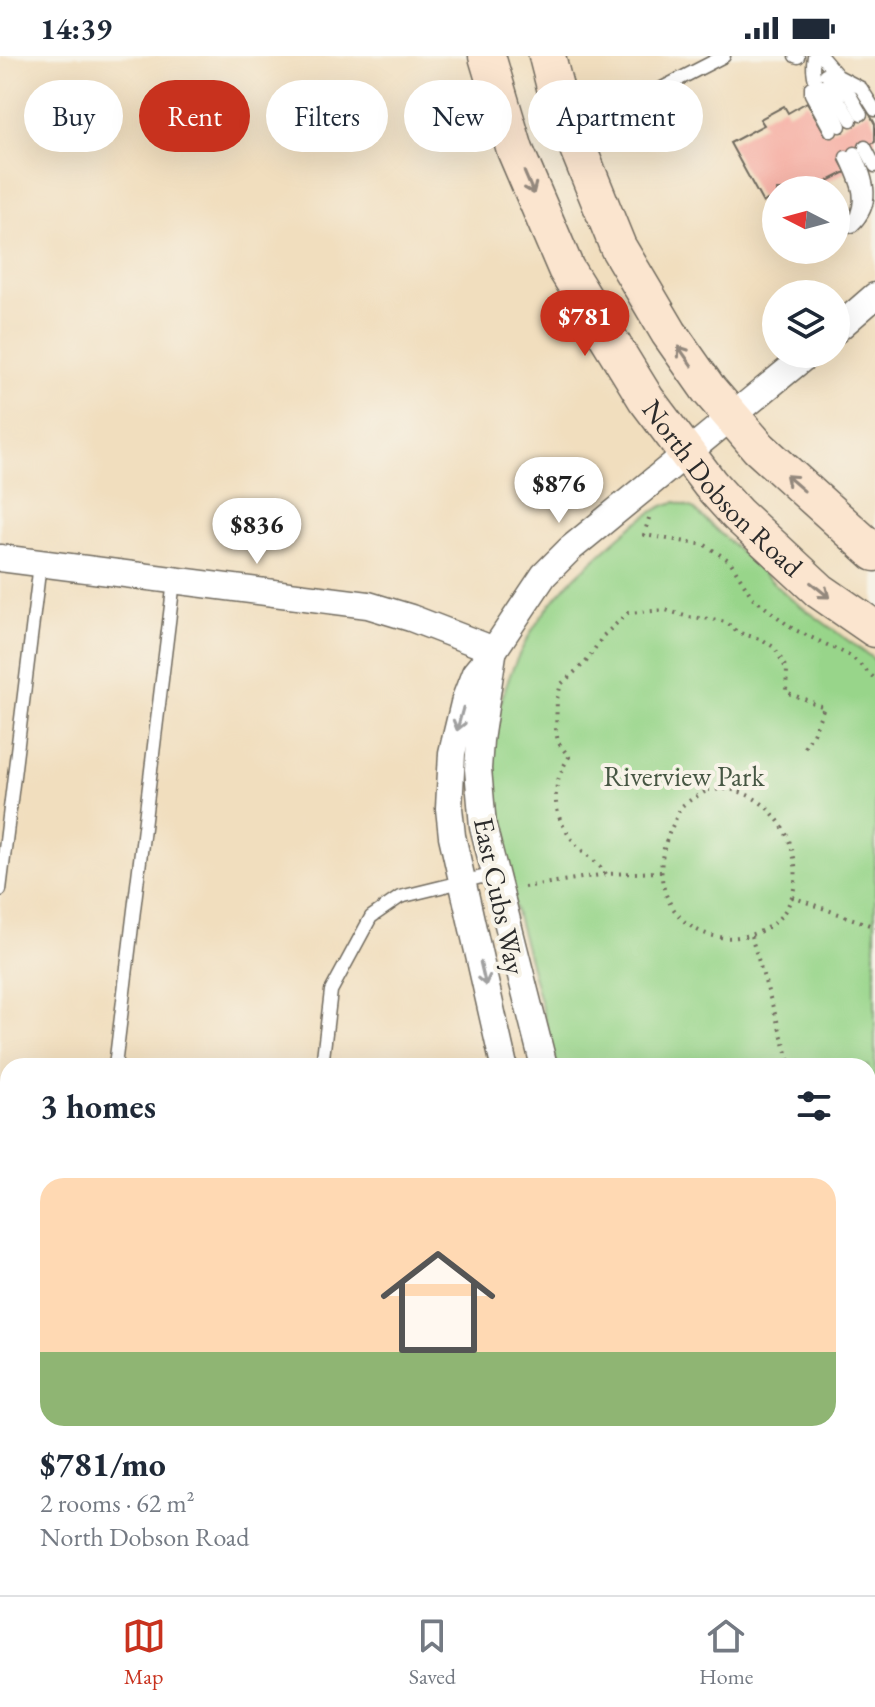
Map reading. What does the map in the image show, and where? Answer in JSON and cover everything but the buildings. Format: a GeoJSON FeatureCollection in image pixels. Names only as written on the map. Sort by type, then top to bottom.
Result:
{"type":"FeatureCollection","features":[{"type":"Feature","properties":{"kind":"main road","name":"North Dobson Road"},"geometry":{"type":"LineString","coordinates":[[487,56],[515,150],[566,269],[646,399],[737,514],[810,582],[875,629]]}},
{"type":"Feature","properties":{"kind":"main road"},"geometry":{"type":"LineString","coordinates":[[525,56],[543,80]]}},
{"type":"Feature","properties":{"kind":"main road","name":"North Dobson Road"},"geometry":{"type":"LineString","coordinates":[[547,56],[553,80]]}},
{"type":"Feature","properties":{"kind":"main road","name":"North Dobson Road"},"geometry":{"type":"LineString","coordinates":[[579,152],[618,247],[669,333],[709,390],[782,471],[875,553]]}},
{"type":"Feature","properties":{"kind":"street"},"geometry":{"type":"LineString","coordinates":[[850,318],[875,296]]}},
{"type":"Feature","properties":{"kind":"street","name":"East Cubs Way"},"geometry":{"type":"LineString","coordinates":[[502,1058],[461,881],[449,808],[452,753],[465,699],[475,673],[544,575],[570,549],[791,368]]}},
{"type":"Feature","properties":{"kind":"street"},"geometry":{"type":"LineString","coordinates":[[0,558],[368,605],[494,650]]}},
{"type":"Feature","properties":{"kind":"street","name":"East Cubs Way"},"geometry":{"type":"LineString","coordinates":[[494,650],[478,769],[483,826],[505,881],[542,1058]]}},
{"type":"Feature","properties":{"kind":"lane"},"geometry":{"type":"LineString","coordinates":[[678,80],[724,56]]}},
{"type":"Feature","properties":{"kind":"lane"},"geometry":{"type":"LineString","coordinates":[[817,56],[824,73],[850,95],[846,123],[817,90],[813,74],[817,56]]}},
{"type":"Feature","properties":{"kind":"lane"},"geometry":{"type":"LineString","coordinates":[[817,56],[838,76],[861,88],[875,110]]}},
{"type":"Feature","properties":{"kind":"lane"},"geometry":{"type":"LineString","coordinates":[[856,152],[875,166]]}},
{"type":"Feature","properties":{"kind":"lane"},"geometry":{"type":"LineString","coordinates":[[856,152],[873,190],[873,204],[864,218],[852,226],[861,205],[862,192],[856,152]]}},
{"type":"Feature","properties":{"kind":"lane"},"geometry":{"type":"LineString","coordinates":[[0,890],[40,564]]}},
{"type":"Feature","properties":{"kind":"lane"},"geometry":{"type":"LineString","coordinates":[[116,1058],[174,581]]}},
{"type":"Feature","properties":{"kind":"lane"},"geometry":{"type":"LineString","coordinates":[[323,1058],[331,991],[371,917],[400,897],[461,881],[505,881]]}},
{"type":"Feature","properties":{"kind":"path"},"geometry":{"type":"LineString","coordinates":[[653,513],[647,521],[644,535],[705,545],[730,561],[752,597],[762,605],[793,629],[851,656],[875,679]]}},
{"type":"Feature","properties":{"kind":"path"},"geometry":{"type":"LineString","coordinates":[[606,874],[575,843],[561,824],[555,808],[558,775],[569,757],[558,742],[555,716],[561,684],[586,662],[603,636],[628,613],[666,610],[688,617],[726,622],[737,632],[763,640],[775,648],[787,670],[786,692],[824,707],[802,751]]}},
{"type":"Feature","properties":{"kind":"path"},"geometry":{"type":"LineString","coordinates":[[708,790],[733,790],[771,812],[793,849],[796,870],[787,911],[771,926],[751,936],[726,939],[703,933],[682,920],[667,900],[661,872],[662,852],[682,807],[708,790]]}},
{"type":"Feature","properties":{"kind":"path"},"geometry":{"type":"LineString","coordinates":[[505,881],[661,872]]}},
{"type":"Feature","properties":{"kind":"path"},"geometry":{"type":"LineString","coordinates":[[792,897],[875,927]]}},
{"type":"Feature","properties":{"kind":"path"},"geometry":{"type":"LineString","coordinates":[[751,936],[789,1058]]}},
{"type":"Feature","properties":{"kind":"green space","name":"Riverview Park"},"geometry":{"type":"Polygon","coordinates":[[[676,502],[693,508],[791,599],[875,660],[875,1058],[555,1058],[495,823],[491,786],[493,739],[507,683],[518,656],[548,607],[618,538],[641,519],[676,502]]]}}]}
